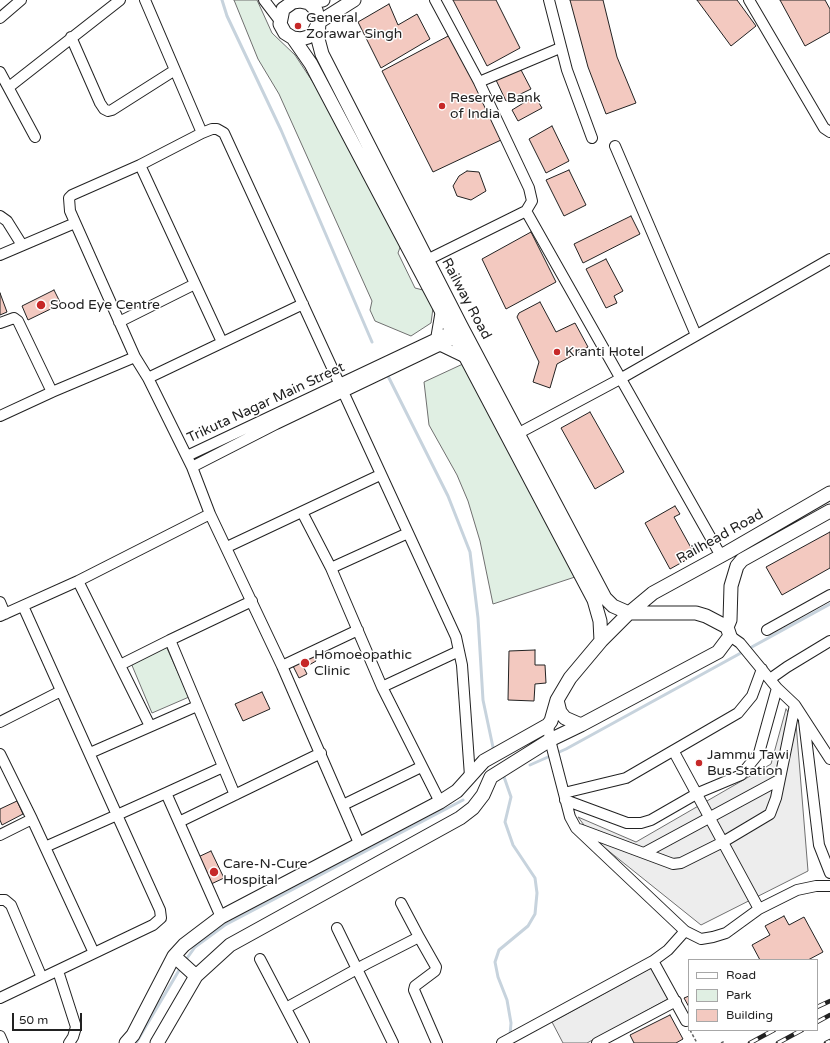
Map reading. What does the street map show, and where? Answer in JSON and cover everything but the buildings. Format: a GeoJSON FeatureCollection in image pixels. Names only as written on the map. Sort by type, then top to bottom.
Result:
{"type":"FeatureCollection","features":[{"type":"Feature","properties":{"kind":"main road"},"geometry":{"type":"LineString","coordinates":[[322,0],[308,3],[300,1],[285,3],[280,21],[285,33],[293,38],[311,64],[441,310],[458,332],[466,358],[568,540],[594,600],[600,621],[601,641]]}},
{"type":"Feature","properties":{"kind":"main road"},"geometry":{"type":"LineString","coordinates":[[293,38],[302,39],[313,34],[319,22],[354,0]]}},
{"type":"Feature","properties":{"kind":"main road"},"geometry":{"type":"LineString","coordinates":[[308,3],[316,10],[319,22]]}},
{"type":"Feature","properties":{"kind":"main road","name":"Railway Road"},"geometry":{"type":"LineString","coordinates":[[319,22],[318,39],[322,54],[427,260],[458,332],[519,434],[568,540],[605,598],[613,606],[629,613]]}},
{"type":"Feature","properties":{"kind":"main road","name":"Railhead Road"},"geometry":{"type":"LineString","coordinates":[[548,725],[551,721],[557,700],[570,678],[601,641],[629,613],[653,593],[722,556],[830,493]]}},
{"type":"Feature","properties":{"kind":"main road"},"geometry":{"type":"LineString","coordinates":[[157,1043],[194,974],[230,945],[460,818],[473,808],[483,795],[491,777],[522,756],[551,743],[581,725],[704,661],[718,652],[732,635],[730,620],[731,586],[737,566],[742,560],[830,510]]}},
{"type":"Feature","properties":{"kind":"main road"},"geometry":{"type":"LineString","coordinates":[[629,613],[696,613],[706,616],[732,635]]}},
{"type":"Feature","properties":{"kind":"main road"},"geometry":{"type":"LineString","coordinates":[[557,700],[560,712],[565,718],[581,725]]}},
{"type":"Feature","properties":{"kind":"main road"},"geometry":{"type":"LineString","coordinates":[[126,1043],[133,1035],[184,945],[221,917],[359,843],[440,802],[457,791],[484,761],[548,725]]}},
{"type":"Feature","properties":{"kind":"main road"},"geometry":{"type":"LineString","coordinates":[[177,959],[194,974]]}},
{"type":"Feature","properties":{"kind":"street"},"geometry":{"type":"LineString","coordinates":[[0,18],[21,0]]}},
{"type":"Feature","properties":{"kind":"street"},"geometry":{"type":"LineString","coordinates":[[9,87],[120,0]]}},
{"type":"Feature","properties":{"kind":"street"},"geometry":{"type":"LineString","coordinates":[[145,0],[202,132],[217,129],[224,133],[342,388],[380,475],[456,637],[459,651],[470,776]]}},
{"type":"Feature","properties":{"kind":"street"},"geometry":{"type":"LineString","coordinates":[[264,0],[280,21]]}},
{"type":"Feature","properties":{"kind":"street"},"geometry":{"type":"LineString","coordinates":[[427,260],[526,211],[532,201],[529,188],[479,82],[435,0]]}},
{"type":"Feature","properties":{"kind":"street"},"geometry":{"type":"LineString","coordinates":[[549,0],[560,48],[574,92],[592,138]]}},
{"type":"Feature","properties":{"kind":"street"},"geometry":{"type":"LineString","coordinates":[[749,0],[824,128],[830,132]]}},
{"type":"Feature","properties":{"kind":"street"},"geometry":{"type":"LineString","coordinates":[[71,37],[100,103],[104,109],[108,111],[112,110],[175,70]]}},
{"type":"Feature","properties":{"kind":"street"},"geometry":{"type":"LineString","coordinates":[[479,82],[560,48]]}},
{"type":"Feature","properties":{"kind":"street"},"geometry":{"type":"LineString","coordinates":[[0,72],[35,137]]}},
{"type":"Feature","properties":{"kind":"street","name":"Trikuta Nagar Main Street"},"geometry":{"type":"LineString","coordinates":[[202,132],[140,165],[72,194],[68,203],[75,223],[135,357],[148,378],[186,456],[342,388],[458,332]]}},
{"type":"Feature","properties":{"kind":"street"},"geometry":{"type":"LineString","coordinates":[[615,146],[696,335]]}},
{"type":"Feature","properties":{"kind":"street"},"geometry":{"type":"LineString","coordinates":[[140,165],[222,342]]}},
{"type":"Feature","properties":{"kind":"street"},"geometry":{"type":"LineString","coordinates":[[526,211],[620,379],[722,556]]}},
{"type":"Feature","properties":{"kind":"street"},"geometry":{"type":"LineString","coordinates":[[0,216],[7,221],[22,245]]}},
{"type":"Feature","properties":{"kind":"street"},"geometry":{"type":"LineString","coordinates":[[0,255],[75,223]]}},
{"type":"Feature","properties":{"kind":"street"},"geometry":{"type":"LineString","coordinates":[[519,434],[620,379],[830,259]]}},
{"type":"Feature","properties":{"kind":"street"},"geometry":{"type":"LineString","coordinates":[[119,322],[195,284]]}},
{"type":"Feature","properties":{"kind":"street"},"geometry":{"type":"LineString","coordinates":[[148,378],[302,304]]}},
{"type":"Feature","properties":{"kind":"street"},"geometry":{"type":"LineString","coordinates":[[441,310],[437,342],[466,358]]}},
{"type":"Feature","properties":{"kind":"street"},"geometry":{"type":"LineString","coordinates":[[0,323],[14,318],[18,321],[52,392]]}},
{"type":"Feature","properties":{"kind":"street"},"geometry":{"type":"LineString","coordinates":[[0,416],[135,357]]}},
{"type":"Feature","properties":{"kind":"street"},"geometry":{"type":"LineString","coordinates":[[192,467],[342,388]]}},
{"type":"Feature","properties":{"kind":"street"},"geometry":{"type":"LineString","coordinates":[[186,456],[192,467],[210,514],[227,547],[321,753],[359,843]]}},
{"type":"Feature","properties":{"kind":"street"},"geometry":{"type":"LineString","coordinates":[[227,547],[380,475]]}},
{"type":"Feature","properties":{"kind":"street"},"geometry":{"type":"LineString","coordinates":[[302,512],[331,568],[382,687],[421,767],[440,802]]}},
{"type":"Feature","properties":{"kind":"street"},"geometry":{"type":"LineString","coordinates":[[0,602],[3,615],[78,580],[210,514]]}},
{"type":"Feature","properties":{"kind":"street"},"geometry":{"type":"LineString","coordinates":[[331,568],[408,533]]}},
{"type":"Feature","properties":{"kind":"street"},"geometry":{"type":"LineString","coordinates":[[78,580],[150,726]]}},
{"type":"Feature","properties":{"kind":"street"},"geometry":{"type":"LineString","coordinates":[[767,630],[830,595]]}},
{"type":"Feature","properties":{"kind":"street"},"geometry":{"type":"LineString","coordinates":[[120,665],[252,601]]}},
{"type":"Feature","properties":{"kind":"street"},"geometry":{"type":"LineString","coordinates":[[0,998],[153,925],[158,922],[161,915],[90,753],[23,606]]}},
{"type":"Feature","properties":{"kind":"street"},"geometry":{"type":"LineString","coordinates":[[282,666],[358,630]]}},
{"type":"Feature","properties":{"kind":"street"},"geometry":{"type":"LineString","coordinates":[[732,635],[777,688],[795,705],[830,759]]}},
{"type":"Feature","properties":{"kind":"street"},"geometry":{"type":"LineString","coordinates":[[170,640],[235,795]]}},
{"type":"Feature","properties":{"kind":"street"},"geometry":{"type":"LineString","coordinates":[[770,679],[830,641]]}},
{"type":"Feature","properties":{"kind":"street"},"geometry":{"type":"LineString","coordinates":[[382,687],[459,651]]}},
{"type":"Feature","properties":{"kind":"street"},"geometry":{"type":"LineString","coordinates":[[565,797],[626,778],[674,752],[738,713],[752,696],[760,668]]}},
{"type":"Feature","properties":{"kind":"street"},"geometry":{"type":"LineString","coordinates":[[565,797],[627,823],[641,822],[651,820],[698,793],[741,775],[752,763],[763,743],[777,688]]}},
{"type":"Feature","properties":{"kind":"street"},"geometry":{"type":"LineString","coordinates":[[0,722],[61,691]]}},
{"type":"Feature","properties":{"kind":"street"},"geometry":{"type":"LineString","coordinates":[[576,828],[667,862],[680,863],[723,842],[770,814],[775,803],[795,705]]}},
{"type":"Feature","properties":{"kind":"street"},"geometry":{"type":"LineString","coordinates":[[90,753],[197,706]]}},
{"type":"Feature","properties":{"kind":"street"},"geometry":{"type":"LineString","coordinates":[[804,717],[819,845],[830,873]]}},
{"type":"Feature","properties":{"kind":"street"},"geometry":{"type":"LineString","coordinates":[[548,725],[551,743],[570,817],[576,828],[685,932],[701,939],[726,933],[759,909],[797,890],[816,886],[830,886]]}},
{"type":"Feature","properties":{"kind":"street"},"geometry":{"type":"LineString","coordinates":[[674,752],[698,793],[759,909]]}},
{"type":"Feature","properties":{"kind":"street"},"geometry":{"type":"LineString","coordinates":[[180,822],[321,753]]}},
{"type":"Feature","properties":{"kind":"street"},"geometry":{"type":"LineString","coordinates":[[0,754],[94,953]]}},
{"type":"Feature","properties":{"kind":"street"},"geometry":{"type":"LineString","coordinates":[[45,847],[117,814],[166,794],[223,767]]}},
{"type":"Feature","properties":{"kind":"street"},"geometry":{"type":"LineString","coordinates":[[343,804],[421,767]]}},
{"type":"Feature","properties":{"kind":"street"},"geometry":{"type":"LineString","coordinates":[[644,853],[779,780]]}},
{"type":"Feature","properties":{"kind":"street"},"geometry":{"type":"LineString","coordinates":[[166,794],[180,822],[221,917]]}},
{"type":"Feature","properties":{"kind":"street"},"geometry":{"type":"LineString","coordinates":[[0,835],[32,819]]}},
{"type":"Feature","properties":{"kind":"street"},"geometry":{"type":"LineString","coordinates":[[0,900],[4,900],[11,905],[42,978]]}},
{"type":"Feature","properties":{"kind":"street"},"geometry":{"type":"LineString","coordinates":[[401,902],[436,967],[435,971],[415,986],[414,990],[437,1043]]}},
{"type":"Feature","properties":{"kind":"street"},"geometry":{"type":"LineString","coordinates":[[337,928],[393,1043]]}},
{"type":"Feature","properties":{"kind":"street"},"geometry":{"type":"LineString","coordinates":[[502,1043],[653,961],[668,950],[685,932]]}},
{"type":"Feature","properties":{"kind":"street"},"geometry":{"type":"LineString","coordinates":[[286,1008],[419,937]]}},
{"type":"Feature","properties":{"kind":"street"},"geometry":{"type":"LineString","coordinates":[[260,959],[304,1043]]}},
{"type":"Feature","properties":{"kind":"street"},"geometry":{"type":"LineString","coordinates":[[653,961],[676,1001],[688,1026]]}},
{"type":"Feature","properties":{"kind":"street"},"geometry":{"type":"LineString","coordinates":[[58,971],[76,1027],[73,1037],[69,1043]]}},
{"type":"Feature","properties":{"kind":"street"},"geometry":{"type":"LineString","coordinates":[[597,1043],[676,1001]]}},
{"type":"Feature","properties":{"kind":"street"},"geometry":{"type":"LineString","coordinates":[[0,1036],[3,1043]]}},
{"type":"Feature","properties":{"kind":"path"},"geometry":{"type":"LineString","coordinates":[[690,1031],[696,1043]]}},
{"type":"Feature","properties":{"kind":"path"},"geometry":{"type":"LineString","coordinates":[[721,1043],[725,1041]]}},
{"type":"Feature","properties":{"kind":"green space"},"geometry":{"type":"Polygon","coordinates":[[[234,0],[257,0],[272,33],[295,55],[324,99],[402,242],[398,253],[415,288],[427,291],[433,308],[431,323],[411,336],[375,321],[370,310],[372,301],[279,94],[258,59],[234,0]]]}},
{"type":"Feature","properties":{"kind":"green space"},"geometry":{"type":"Polygon","coordinates":[[[465,363],[578,576],[493,604],[480,541],[468,501],[457,475],[429,425],[424,382],[465,363]]]}},
{"type":"Feature","properties":{"kind":"green space"},"geometry":{"type":"Polygon","coordinates":[[[166,646],[189,697],[152,713],[131,663],[166,646]]]}},
{"type":"Feature","properties":{"kind":"shaded area"},"geometry":{"type":"Polygon","coordinates":[[[786,709],[796,723],[808,871],[701,925],[595,840],[578,817],[636,842],[771,764],[786,709]]]}},
{"type":"Feature","properties":{"kind":"shaded area"},"geometry":{"type":"Polygon","coordinates":[[[651,968],[668,999],[587,1043],[563,1043],[552,1022],[651,968]]]}},
{"type":"Feature","properties":{"kind":"waterway"},"geometry":{"type":"LineString","coordinates":[[222,0],[227,16],[281,130],[372,342]]}},
{"type":"Feature","properties":{"kind":"waterway"},"geometry":{"type":"LineString","coordinates":[[387,374],[448,496],[470,552],[478,618],[483,700],[494,752]]}},
{"type":"Feature","properties":{"kind":"waterway"},"geometry":{"type":"LineString","coordinates":[[530,765],[566,749],[830,604]]}},
{"type":"Feature","properties":{"kind":"waterway"},"geometry":{"type":"LineString","coordinates":[[503,774],[511,797],[505,822],[513,845],[535,878],[537,893],[535,914],[528,926],[499,950],[495,962],[498,977],[507,1000],[511,1023],[510,1035]]}},
{"type":"Feature","properties":{"kind":"waterway"},"geometry":{"type":"LineString","coordinates":[[185,961],[195,947],[225,925],[463,800]]}},
{"type":"Feature","properties":{"kind":"waterway"},"geometry":{"type":"LineString","coordinates":[[136,1043],[181,967]]}},
{"type":"Feature","properties":{"kind":"railway"},"geometry":{"type":"LineString","coordinates":[[818,1007],[830,1001]]}},
{"type":"Feature","properties":{"kind":"railway"},"geometry":{"type":"LineString","coordinates":[[818,1021],[830,1015]]}},
{"type":"Feature","properties":{"kind":"railway"},"geometry":{"type":"LineString","coordinates":[[750,1043],[772,1031]]}},
{"type":"Feature","properties":{"kind":"railway"},"geometry":{"type":"LineString","coordinates":[[778,1043],[800,1031]]}},
{"type":"Feature","properties":{"kind":"railway"},"geometry":{"type":"LineString","coordinates":[[826,1043],[830,1041]]}},
{"type":"Feature","properties":{"kind":"place","name":"General Zorawar Singh"},"geometry":{"type":"Point","coordinates":[298,26]}},
{"type":"Feature","properties":{"kind":"place","name":"Reserve Bank of India"},"geometry":{"type":"Point","coordinates":[442,106]}},
{"type":"Feature","properties":{"kind":"place","name":"Sood Eye Centre"},"geometry":{"type":"Point","coordinates":[41,305]}},
{"type":"Feature","properties":{"kind":"place","name":"Kranti Hotel"},"geometry":{"type":"Point","coordinates":[557,352]}},
{"type":"Feature","properties":{"kind":"place","name":"Homoeopathic Clinic"},"geometry":{"type":"Point","coordinates":[305,663]}},
{"type":"Feature","properties":{"kind":"place","name":"Jammu Tawi Bus Station"},"geometry":{"type":"Point","coordinates":[699,763]}},
{"type":"Feature","properties":{"kind":"place","name":"Care-N-Cure Hospital"},"geometry":{"type":"Point","coordinates":[214,872]}}]}
